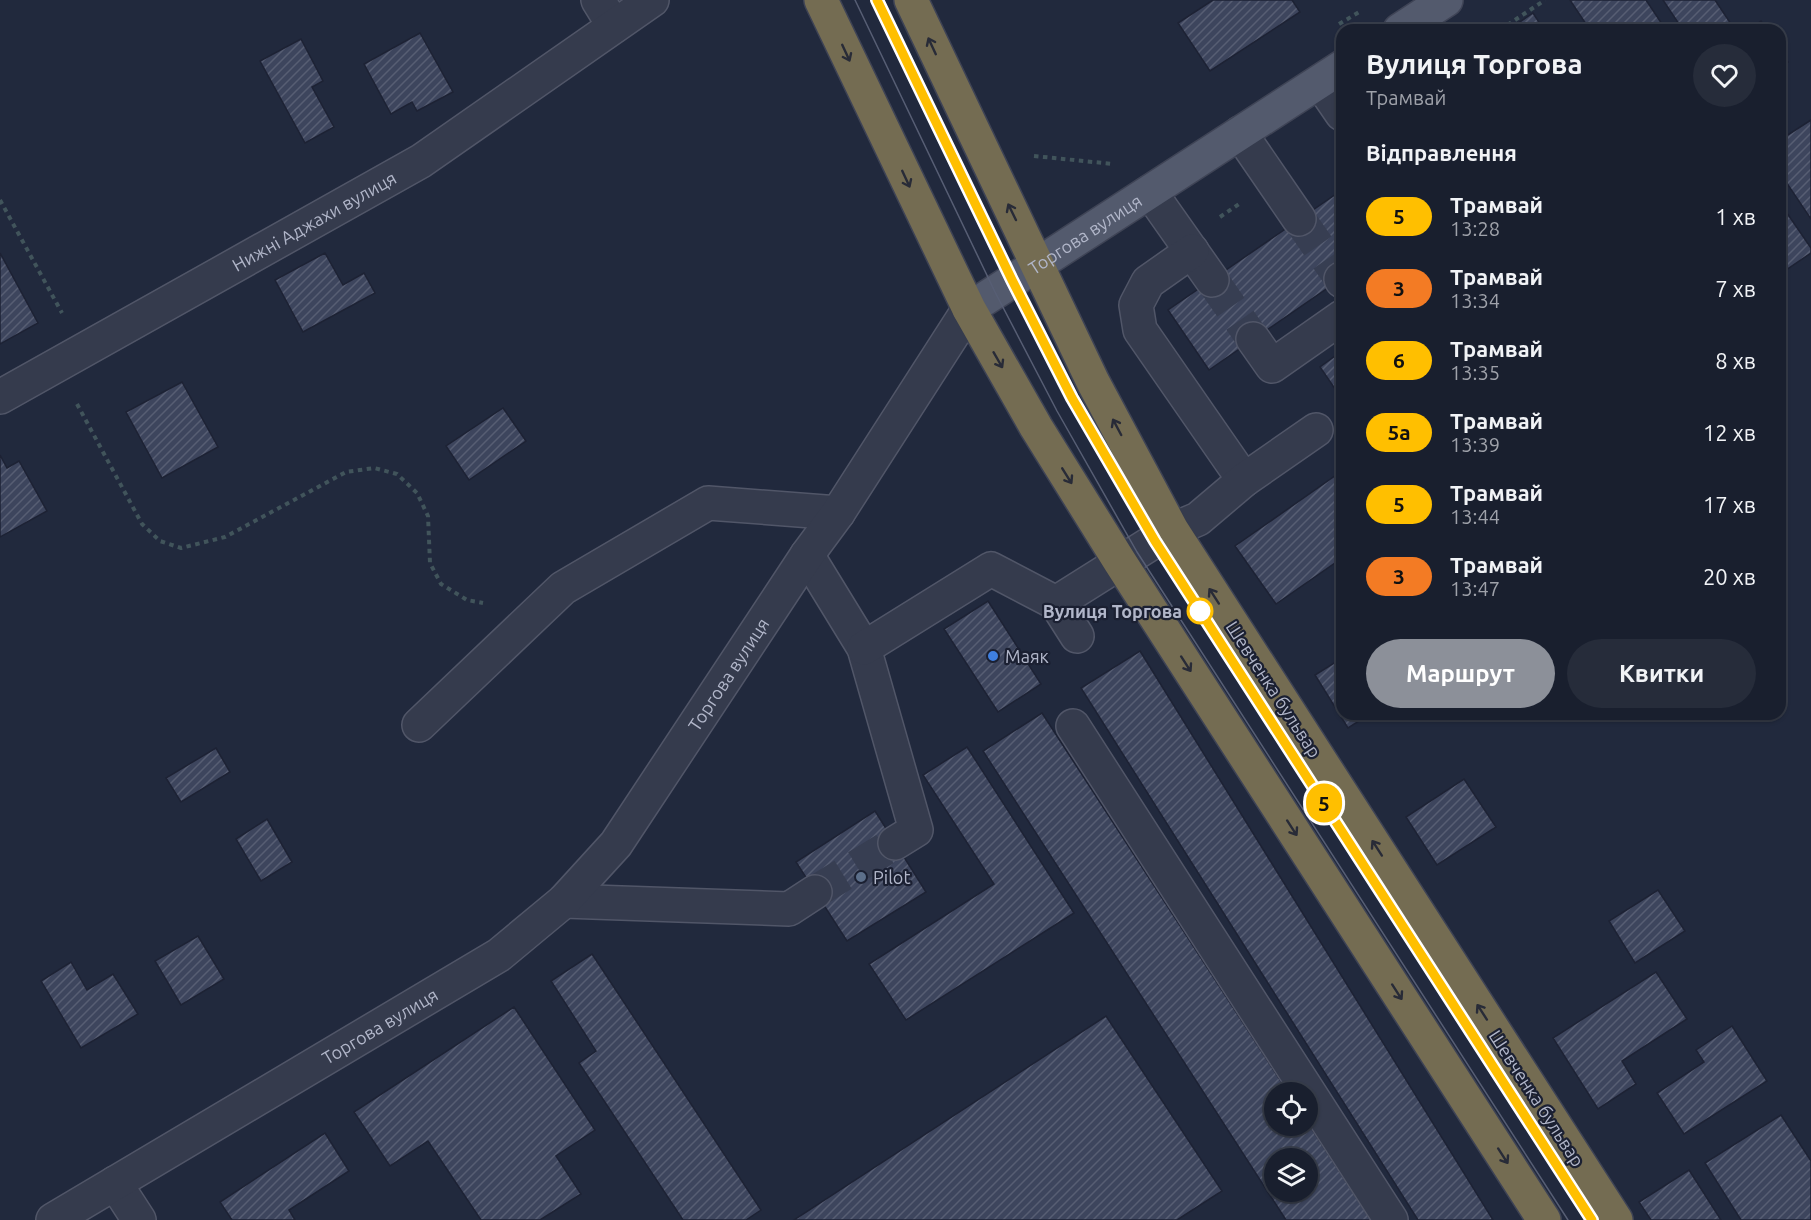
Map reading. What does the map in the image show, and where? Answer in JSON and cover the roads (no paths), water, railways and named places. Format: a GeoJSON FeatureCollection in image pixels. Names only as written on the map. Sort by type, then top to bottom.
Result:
{"type":"FeatureCollection","features":[{"type":"Feature","properties":{"kind":"highway"},"geometry":{"type":"LineString","coordinates":[[821,0],[969,309],[1036,426],[1120,562],[1544,1220]]}},
{"type":"Feature","properties":{"kind":"highway","name":"Шевченка бульвар"},"geometry":{"type":"LineString","coordinates":[[911,0],[1093,382],[1172,530],[1616,1220]]}},
{"type":"Feature","properties":{"kind":"main road"},"geometry":{"type":"LineString","coordinates":[[1409,24],[1446,0]]}},
{"type":"Feature","properties":{"kind":"main road","name":"Торгова вулиця"},"geometry":{"type":"LineString","coordinates":[[969,309],[1331,74]]}},
{"type":"Feature","properties":{"kind":"street","name":"Нижні Аджахи вулиця"},"geometry":{"type":"LineString","coordinates":[[0,397],[421,161],[606,13],[652,0]]}},
{"type":"Feature","properties":{"kind":"street"},"geometry":{"type":"LineString","coordinates":[[1331,74],[1336,92]]}},
{"type":"Feature","properties":{"kind":"street"},"geometry":{"type":"LineString","coordinates":[[1240,134],[1299,219]]}},
{"type":"Feature","properties":{"kind":"street"},"geometry":{"type":"LineString","coordinates":[[1150,192],[1212,280]]}},
{"type":"Feature","properties":{"kind":"street"},"geometry":{"type":"LineString","coordinates":[[1192,251],[1148,282],[1136,304],[1140,330],[1244,480]]}},
{"type":"Feature","properties":{"kind":"street","name":"Торгова вулиця"},"geometry":{"type":"LineString","coordinates":[[53,1220],[499,955],[564,901],[616,844],[807,555],[838,513],[969,309]]}},
{"type":"Feature","properties":{"kind":"street"},"geometry":{"type":"LineString","coordinates":[[1253,339],[1272,366],[1336,321]]}},
{"type":"Feature","properties":{"kind":"street"},"geometry":{"type":"LineString","coordinates":[[1056,603],[1172,530],[1198,519],[1244,480],[1316,430]]}},
{"type":"Feature","properties":{"kind":"street"},"geometry":{"type":"LineString","coordinates":[[419,725],[563,588],[708,503],[838,513]]}},
{"type":"Feature","properties":{"kind":"street"},"geometry":{"type":"LineString","coordinates":[[807,555],[864,648],[916,830],[895,843]]}},
{"type":"Feature","properties":{"kind":"street"},"geometry":{"type":"LineString","coordinates":[[864,648],[991,569],[1056,603],[1077,636]]}},
{"type":"Feature","properties":{"kind":"street"},"geometry":{"type":"LineString","coordinates":[[1073,726],[1391,1220]]}},
{"type":"Feature","properties":{"kind":"street"},"geometry":{"type":"LineString","coordinates":[[564,901],[789,909],[815,892]]}},
{"type":"Feature","properties":{"kind":"street"},"geometry":{"type":"LineString","coordinates":[[115,1183],[139,1220]]}},
{"type":"Feature","properties":{"kind":"tunnel"},"geometry":{"type":"LineString","coordinates":[[1299,219],[1336,272]]}},
{"type":"Feature","properties":{"kind":"tunnel"},"geometry":{"type":"LineString","coordinates":[[1212,280],[1253,339]]}},
{"type":"Feature","properties":{"kind":"tunnel"},"geometry":{"type":"LineString","coordinates":[[815,892],[895,843]]}},
{"type":"Feature","properties":{"kind":"tram line"},"geometry":{"type":"LineString","coordinates":[[855,0],[995,292],[1057,411],[1137,552],[1568,1220]]}},
{"type":"Feature","properties":{"kind":"tram line"},"geometry":{"type":"LineString","coordinates":[[877,0],[1012,281],[1072,398],[1155,541],[1592,1220]]}},
{"type":"Feature","properties":{"kind":"tram line","name":"5"},"geometry":{"type":"LineString","coordinates":[[877,0],[1012,280],[1072,398],[1155,541],[1592,1220]]}},
{"type":"Feature","properties":{"kind":"place","name":"Вулиця Торгова"},"geometry":{"type":"Point","coordinates":[1200,611]}},
{"type":"Feature","properties":{"kind":"place","name":"Маяк"},"geometry":{"type":"Point","coordinates":[993,656]}},
{"type":"Feature","properties":{"kind":"place","name":"Pilot"},"geometry":{"type":"Point","coordinates":[861,877]}}]}
